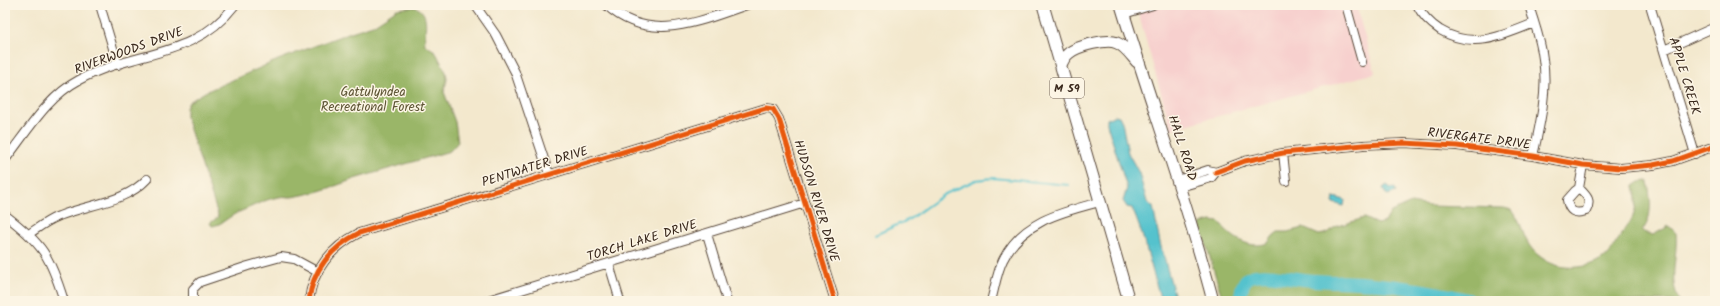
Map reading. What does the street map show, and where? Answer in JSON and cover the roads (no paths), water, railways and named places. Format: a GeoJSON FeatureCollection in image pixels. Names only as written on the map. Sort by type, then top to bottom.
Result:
{"type":"FeatureCollection","features":[{"type":"Feature","properties":{"kind":"highway","name":"M 59"},"geometry":{"type":"LineString","coordinates":[[1043,5],[1129,301]]}},
{"type":"Feature","properties":{"kind":"highway","name":"HALL ROAD"},"geometry":{"type":"LineString","coordinates":[[1122,9],[1139,65],[1179,183],[1213,301]]}},
{"type":"Feature","properties":{"kind":"highway"},"geometry":{"type":"LineString","coordinates":[[1061,65],[1064,58],[1074,50],[1111,41],[1124,47],[1139,65]]}},
{"type":"Feature","properties":{"kind":"street"},"geometry":{"type":"LineString","coordinates":[[100,5],[118,65]]}},
{"type":"Feature","properties":{"kind":"street","name":"RIVERWOODS DRIVE"},"geometry":{"type":"LineString","coordinates":[[5,160],[42,113],[62,91],[87,76],[175,48],[195,40],[214,27],[235,5]]}},
{"type":"Feature","properties":{"kind":"street"},"geometry":{"type":"LineString","coordinates":[[475,5],[496,35],[512,66],[522,90],[549,174]]}},
{"type":"Feature","properties":{"kind":"street"},"geometry":{"type":"LineString","coordinates":[[606,5],[628,20],[660,28],[685,25],[747,5]]}},
{"type":"Feature","properties":{"kind":"street"},"geometry":{"type":"LineString","coordinates":[[1122,9],[1153,5]]}},
{"type":"Feature","properties":{"kind":"street"},"geometry":{"type":"LineString","coordinates":[[1346,5],[1362,62]]}},
{"type":"Feature","properties":{"kind":"street"},"geometry":{"type":"LineString","coordinates":[[1417,5],[1436,27],[1461,39],[1483,40],[1534,23]]}},
{"type":"Feature","properties":{"kind":"street"},"geometry":{"type":"LineString","coordinates":[[1529,5],[1543,59],[1544,76],[1542,115],[1533,156]]}},
{"type":"Feature","properties":{"kind":"street","name":"APPLE CREEK"},"geometry":{"type":"LineString","coordinates":[[1650,5],[1695,154]]}},
{"type":"Feature","properties":{"kind":"street"},"geometry":{"type":"LineString","coordinates":[[1664,50],[1715,28]]}},
{"type":"Feature","properties":{"kind":"street","name":"PENTWATER DRIVE"},"geometry":{"type":"LineString","coordinates":[[309,301],[311,287],[318,272],[332,252],[345,241],[359,233],[761,109],[773,109]]}},
{"type":"Feature","properties":{"kind":"street","name":"HUDSON RIVER DRIVE"},"geometry":{"type":"LineString","coordinates":[[773,109],[779,119],[835,301]]}},
{"type":"Feature","properties":{"kind":"street","name":"RIVERGATE DRIVE"},"geometry":{"type":"LineString","coordinates":[[1179,183],[1211,178],[1216,172],[1245,160],[1284,153],[1363,145],[1404,143],[1457,146],[1608,168],[1636,167],[1673,161],[1715,146]]}},
{"type":"Feature","properties":{"kind":"street"},"geometry":{"type":"LineString","coordinates":[[1284,153],[1286,181]]}},
{"type":"Feature","properties":{"kind":"street"},"geometry":{"type":"LineString","coordinates":[[1579,188],[1583,165]]}},
{"type":"Feature","properties":{"kind":"street"},"geometry":{"type":"LineString","coordinates":[[29,234],[59,216],[128,194],[141,186],[147,179]]}},
{"type":"Feature","properties":{"kind":"street"},"geometry":{"type":"LineString","coordinates":[[991,301],[1003,261],[1013,244],[1021,235],[1046,219],[1100,202]]}},
{"type":"Feature","properties":{"kind":"street","name":"TORCH LAKE DRIVE"},"geometry":{"type":"LineString","coordinates":[[486,301],[512,297],[609,264],[804,203]]}},
{"type":"Feature","properties":{"kind":"street"},"geometry":{"type":"LineString","coordinates":[[5,215],[29,234],[44,251],[57,279],[64,301]]}},
{"type":"Feature","properties":{"kind":"street"},"geometry":{"type":"LineString","coordinates":[[707,234],[727,301]]}},
{"type":"Feature","properties":{"kind":"street"},"geometry":{"type":"LineString","coordinates":[[193,301],[193,289],[200,282],[281,257],[294,259],[318,272]]}},
{"type":"Feature","properties":{"kind":"street"},"geometry":{"type":"LineString","coordinates":[[609,264],[620,301]]}},
{"type":"Feature","properties":{"kind":"water"},"geometry":{"type":"Polygon","coordinates":[[[1115,115],[1119,116],[1122,122],[1128,153],[1139,173],[1147,202],[1153,207],[1160,243],[1176,301],[1161,301],[1145,242],[1137,219],[1132,208],[1127,207],[1123,201],[1127,188],[1107,124],[1107,119],[1115,115]]]}},
{"type":"Feature","properties":{"kind":"water"},"geometry":{"type":"Polygon","coordinates":[[[1387,185],[1391,188],[1395,188],[1396,192],[1388,195],[1385,193],[1383,188],[1387,185]]]}},
{"type":"Feature","properties":{"kind":"water"},"geometry":{"type":"Polygon","coordinates":[[[1334,197],[1345,200],[1344,206],[1333,203],[1334,197]]]}},
{"type":"Feature","properties":{"kind":"waterway"},"geometry":{"type":"LineString","coordinates":[[875,235],[908,220],[943,195],[976,180],[993,178],[1069,185]]}},
{"type":"Feature","properties":{"kind":"waterway"},"geometry":{"type":"LineString","coordinates":[[1240,301],[1242,288],[1245,281],[1256,275],[1308,280],[1358,282],[1400,287],[1474,301]]}},
{"type":"Feature","properties":{"kind":"park label","name":"Gattulyndea Recreational Forest"},"geometry":{"type":"Point","coordinates":[373,100]}}]}
